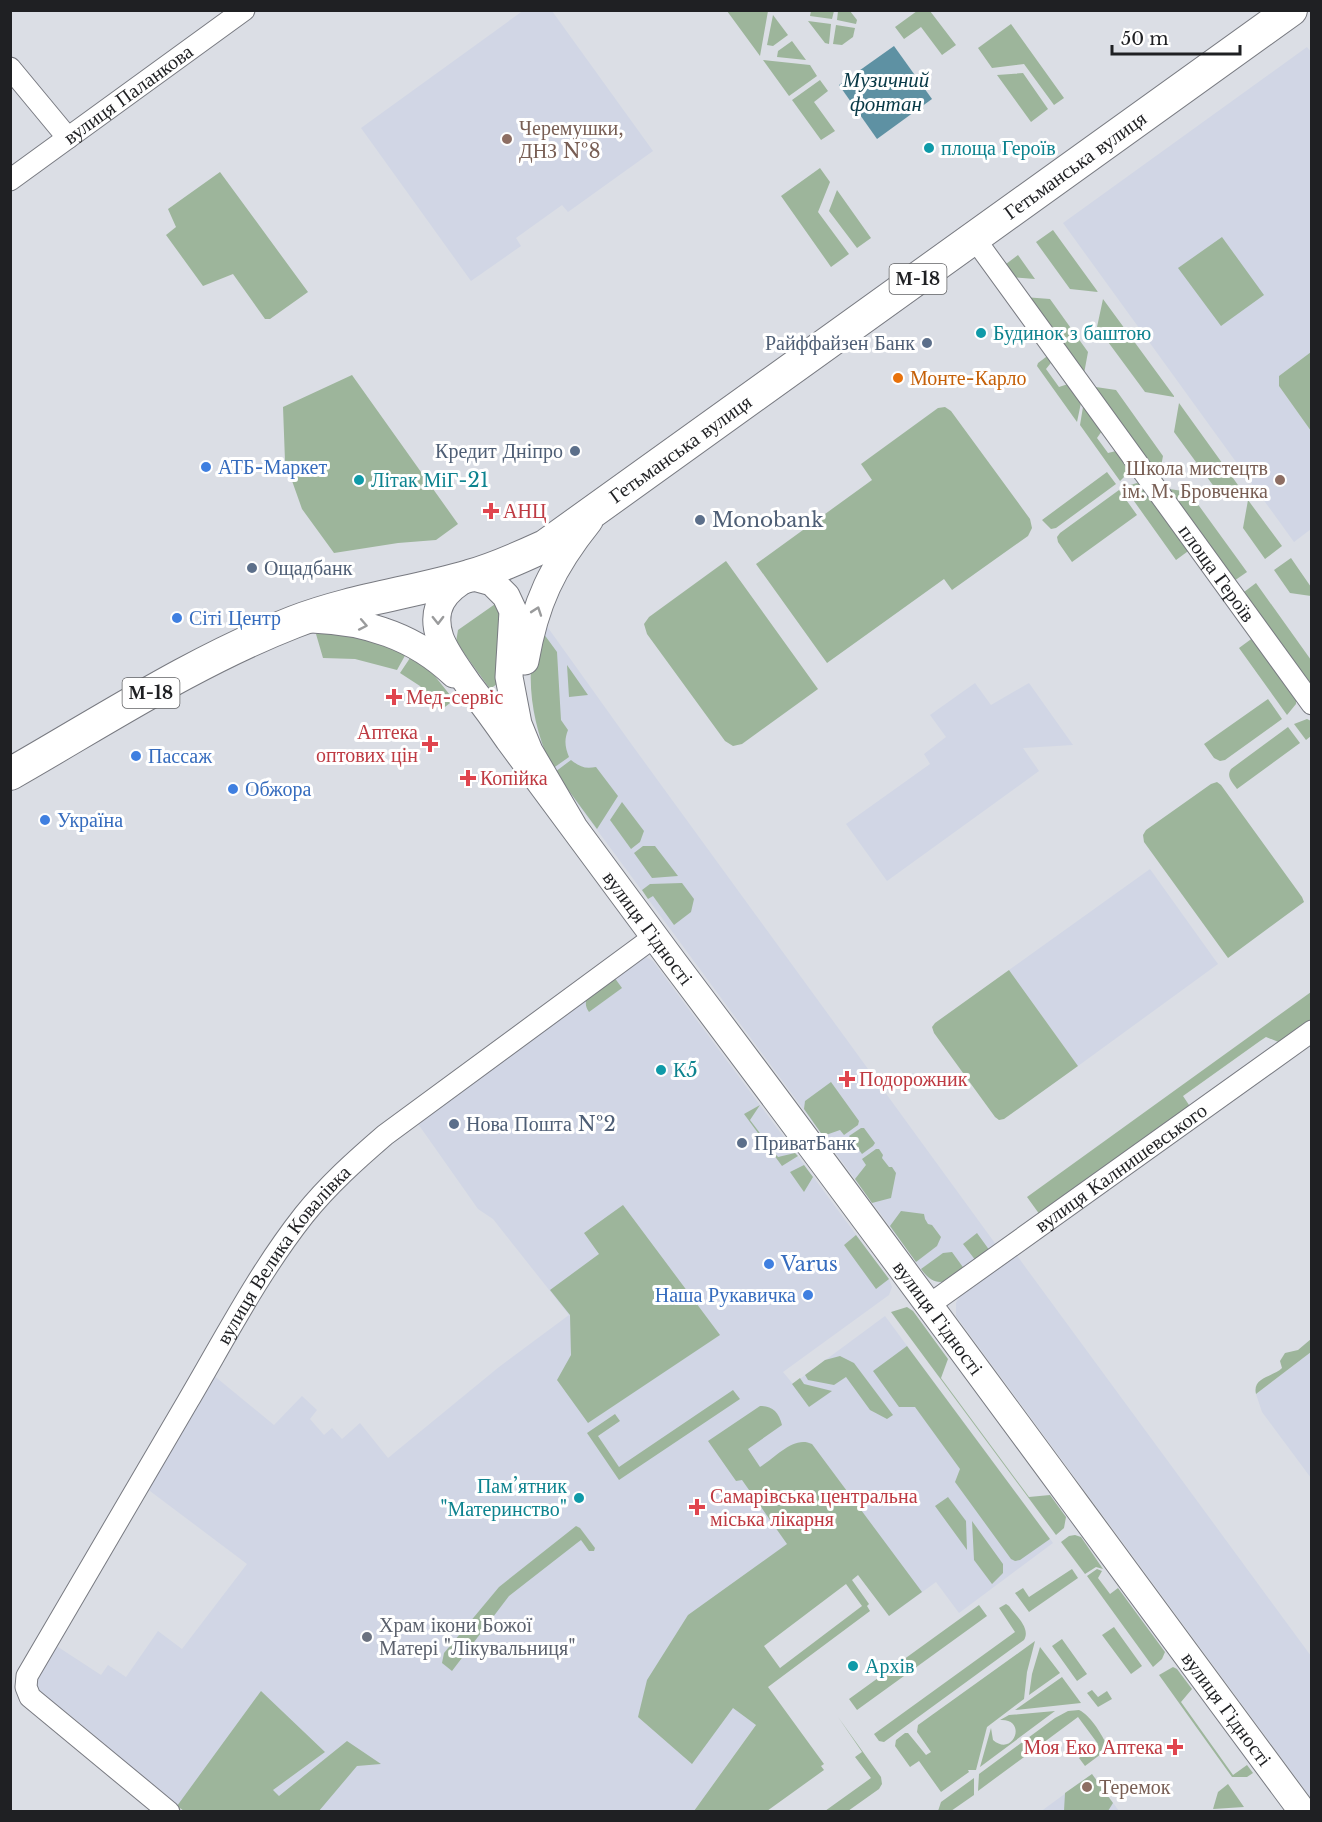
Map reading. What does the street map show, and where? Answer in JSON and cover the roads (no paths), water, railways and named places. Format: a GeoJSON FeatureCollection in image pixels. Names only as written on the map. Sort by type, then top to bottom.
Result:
{"type":"FeatureCollection","features":[{"type":"Feature","properties":{"kind":"highway","name":"Гетьманська вулиця"},"geometry":{"type":"LineString","coordinates":[[10,774],[192,668],[240,644],[305,618],[356,603],[470,576],[545,546],[1291,10]]}},
{"type":"Feature","properties":{"kind":"main road","name":"вулиця Гідності"},"geometry":{"type":"LineString","coordinates":[[573,826],[544,770],[532,734],[524,697],[524,666],[531,627],[544,589],[573,540],[602,505]]}},
{"type":"Feature","properties":{"kind":"main road","name":"вулиця Гідності"},"geometry":{"type":"LineString","coordinates":[[573,826],[529,751],[518,724],[509,677],[513,611],[506,596],[492,582],[470,576],[453,585],[441,600],[436,616],[440,639],[453,662],[654,937],[1303,1812]]}},
{"type":"Feature","properties":{"kind":"main road","name":"вулиця Гідності"},"geometry":{"type":"LineString","coordinates":[[305,618],[338,620],[376,628],[414,643],[447,668],[480,699]]}},
{"type":"Feature","properties":{"kind":"street","name":"вулиця Паланкова"},"geometry":{"type":"LineString","coordinates":[[10,180],[244,10]]}},
{"type":"Feature","properties":{"kind":"street"},"geometry":{"type":"LineString","coordinates":[[10,68],[68,138]]}},
{"type":"Feature","properties":{"kind":"street","name":"площа Героїв"},"geometry":{"type":"LineString","coordinates":[[974,238],[1311,704]]}},
{"type":"Feature","properties":{"kind":"street","name":"вулиця Велика Ковалівка"},"geometry":{"type":"LineString","coordinates":[[169,1812],[30,1697],[26,1687],[27,1676],[231,1328],[277,1253],[304,1216],[358,1158],[385,1135],[654,937]]}},
{"type":"Feature","properties":{"kind":"street","name":"вулиця Калнишевського"},"geometry":{"type":"LineString","coordinates":[[929,1305],[1311,1031]]}},
{"type":"Feature","properties":{"kind":"water","name":"Музичний фонтан"},"geometry":{"type":"Polygon","coordinates":[[[894,46],[932,99],[877,139],[839,85],[894,46]]]}},
{"type":"Feature","properties":{"kind":"place","name":"Черемушки, ДНЗ №8"},"geometry":{"type":"Point","coordinates":[507,139]}},
{"type":"Feature","properties":{"kind":"place","name":"площа Героїв"},"geometry":{"type":"Point","coordinates":[929,148]}},
{"type":"Feature","properties":{"kind":"place","name":"Будинок з баштою"},"geometry":{"type":"Point","coordinates":[981,333]}},
{"type":"Feature","properties":{"kind":"place","name":"Райффайзен Банк"},"geometry":{"type":"Point","coordinates":[927,343]}},
{"type":"Feature","properties":{"kind":"place","name":"Монте-Карло"},"geometry":{"type":"Point","coordinates":[898,378]}},
{"type":"Feature","properties":{"kind":"place","name":"Кредит Дніпро"},"geometry":{"type":"Point","coordinates":[575,451]}},
{"type":"Feature","properties":{"kind":"place","name":"АТБ-Маркет"},"geometry":{"type":"Point","coordinates":[206,467]}},
{"type":"Feature","properties":{"kind":"place","name":"Літак МіГ-21"},"geometry":{"type":"Point","coordinates":[359,480]}},
{"type":"Feature","properties":{"kind":"place","name":"Школа мистецтв ім. М. Бровченка"},"geometry":{"type":"Point","coordinates":[1280,480]}},
{"type":"Feature","properties":{"kind":"place","name":"АНЦ"},"geometry":{"type":"Point","coordinates":[491,511]}},
{"type":"Feature","properties":{"kind":"place","name":"Monobank"},"geometry":{"type":"Point","coordinates":[700,520]}},
{"type":"Feature","properties":{"kind":"place","name":"Ощадбанк"},"geometry":{"type":"Point","coordinates":[252,568]}},
{"type":"Feature","properties":{"kind":"place","name":"Сіті Центр"},"geometry":{"type":"Point","coordinates":[177,618]}},
{"type":"Feature","properties":{"kind":"place","name":"Мед-сервіс"},"geometry":{"type":"Point","coordinates":[394,697]}},
{"type":"Feature","properties":{"kind":"place","name":"Аптека оптових цін"},"geometry":{"type":"Point","coordinates":[430,744]}},
{"type":"Feature","properties":{"kind":"place","name":"Пассаж"},"geometry":{"type":"Point","coordinates":[136,756]}},
{"type":"Feature","properties":{"kind":"place","name":"Копійка"},"geometry":{"type":"Point","coordinates":[468,778]}},
{"type":"Feature","properties":{"kind":"place","name":"Обжора"},"geometry":{"type":"Point","coordinates":[233,789]}},
{"type":"Feature","properties":{"kind":"place","name":"Україна"},"geometry":{"type":"Point","coordinates":[45,820]}},
{"type":"Feature","properties":{"kind":"place","name":"К5"},"geometry":{"type":"Point","coordinates":[661,1070]}},
{"type":"Feature","properties":{"kind":"place","name":"Подорожник"},"geometry":{"type":"Point","coordinates":[847,1079]}},
{"type":"Feature","properties":{"kind":"place","name":"Нова Пошта №2"},"geometry":{"type":"Point","coordinates":[454,1124]}},
{"type":"Feature","properties":{"kind":"place","name":"ПриватБанк"},"geometry":{"type":"Point","coordinates":[742,1143]}},
{"type":"Feature","properties":{"kind":"place","name":"Varus"},"geometry":{"type":"Point","coordinates":[769,1264]}},
{"type":"Feature","properties":{"kind":"place","name":"Наша Рукавичка"},"geometry":{"type":"Point","coordinates":[808,1295]}},
{"type":"Feature","properties":{"kind":"place","name":"Пам’ятник \"Материнство\""},"geometry":{"type":"Point","coordinates":[579,1498]}},
{"type":"Feature","properties":{"kind":"place","name":"Самарівська центральна міська лікарня"},"geometry":{"type":"Point","coordinates":[697,1507]}},
{"type":"Feature","properties":{"kind":"place","name":"Храм ікони Божої Матері \"Лікувальниця\""},"geometry":{"type":"Point","coordinates":[367,1637]}},
{"type":"Feature","properties":{"kind":"place","name":"Архів"},"geometry":{"type":"Point","coordinates":[853,1666]}},
{"type":"Feature","properties":{"kind":"place","name":"Моя Еко Аптека"},"geometry":{"type":"Point","coordinates":[1175,1747]}},
{"type":"Feature","properties":{"kind":"place","name":"Теремок"},"geometry":{"type":"Point","coordinates":[1087,1787]}}]}
